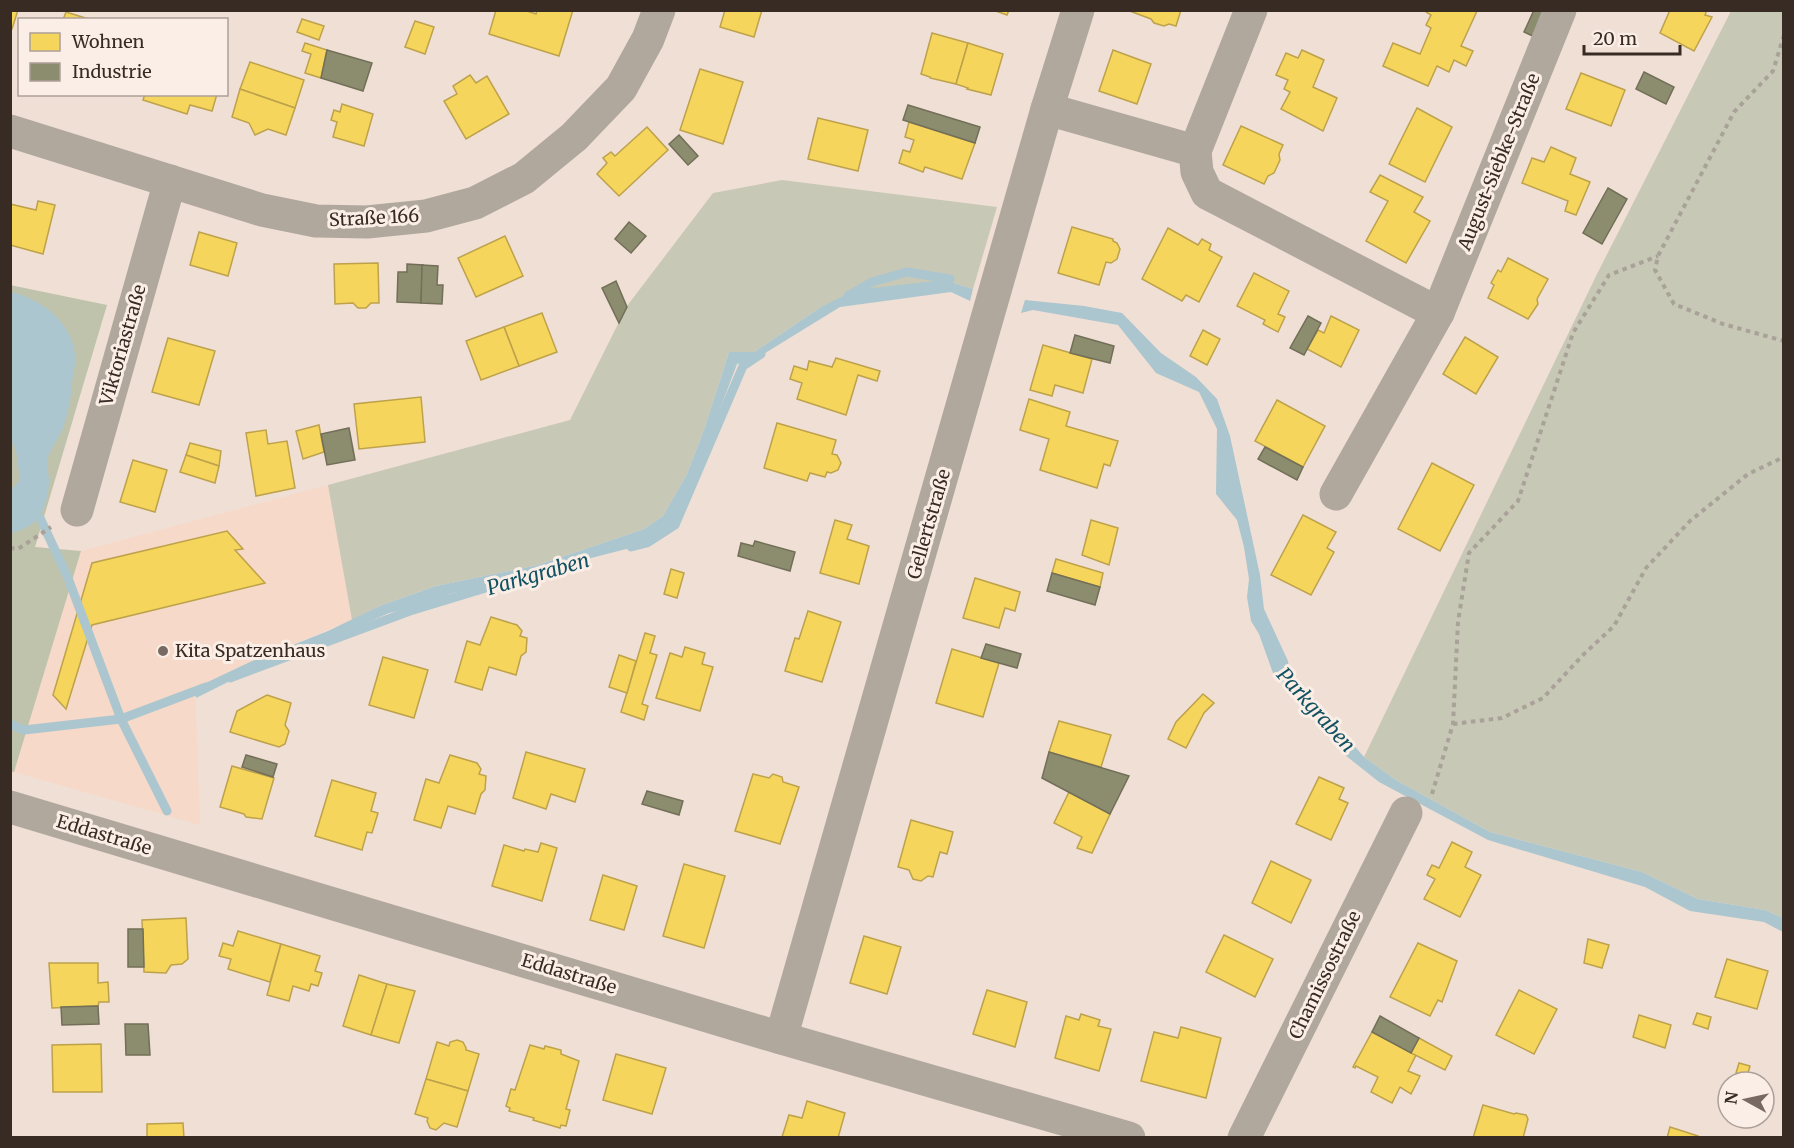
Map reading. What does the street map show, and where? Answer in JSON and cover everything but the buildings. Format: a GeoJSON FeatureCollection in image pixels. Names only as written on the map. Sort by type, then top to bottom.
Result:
{"type":"FeatureCollection","features":[{"type":"Feature","properties":{"kind":"street","name":"Straße 166"},"geometry":{"type":"LineString","coordinates":[[10,131],[262,210],[316,221],[367,222],[426,216],[475,203],[524,178],[574,137],[621,88],[648,39],[659,10]]}},
{"type":"Feature","properties":{"kind":"street","name":"Gellertstraße"},"geometry":{"type":"LineString","coordinates":[[781,1038],[1047,109],[1078,10]]}},
{"type":"Feature","properties":{"kind":"street"},"geometry":{"type":"LineString","coordinates":[[1251,10],[1195,151],[1197,172],[1207,193],[1438,313]]}},
{"type":"Feature","properties":{"kind":"street","name":"August-Siebke-Straße"},"geometry":{"type":"LineString","coordinates":[[1336,494],[1438,313],[1560,10]]}},
{"type":"Feature","properties":{"kind":"street"},"geometry":{"type":"LineString","coordinates":[[1047,109],[1195,151]]}},
{"type":"Feature","properties":{"kind":"street","name":"Viktoriastraße"},"geometry":{"type":"LineString","coordinates":[[77,510],[170,181]]}},
{"type":"Feature","properties":{"kind":"street","name":"Eddastraße"},"geometry":{"type":"LineString","coordinates":[[10,807],[781,1038],[1129,1137]]}},
{"type":"Feature","properties":{"kind":"street","name":"Chamissostraße"},"geometry":{"type":"LineString","coordinates":[[1244,1137],[1406,813]]}},
{"type":"Feature","properties":{"kind":"path"},"geometry":{"type":"LineString","coordinates":[[1784,35],[1773,71],[1734,112],[1658,256],[1655,270],[1674,304],[1723,324],[1784,341]]}},
{"type":"Feature","properties":{"kind":"path"},"geometry":{"type":"LineString","coordinates":[[1406,813],[1430,800],[1453,724],[1458,622],[1469,553],[1518,501],[1573,333],[1610,275],[1658,256]]}},
{"type":"Feature","properties":{"kind":"path"},"geometry":{"type":"LineString","coordinates":[[1453,724],[1502,718],[1543,698],[1614,626],[1646,568],[1690,521],[1748,474],[1784,457]]}},
{"type":"Feature","properties":{"kind":"path"},"geometry":{"type":"LineString","coordinates":[[10,548],[18,549],[77,510]]}},
{"type":"Feature","properties":{"kind":"shaded area","name":"Kita Spatzenhaus"},"geometry":{"type":"Polygon","coordinates":[[[328,485],[352,620],[250,662],[195,688],[200,825],[14,772],[81,551],[328,485]]]}},
{"type":"Feature","properties":{"kind":"green space"},"geometry":{"type":"Polygon","coordinates":[[[1731,11],[1783,11],[1783,918],[1765,910],[1698,899],[1642,872],[1490,832],[1396,780],[1364,757],[1597,274],[1731,11]]]}},
{"type":"Feature","properties":{"kind":"green space"},"geometry":{"type":"Polygon","coordinates":[[[782,180],[997,207],[973,289],[944,280],[821,307],[754,352],[729,352],[687,474],[663,516],[644,529],[538,565],[436,586],[382,605],[352,620],[328,485],[570,420],[627,306],[713,193],[782,180]]]}},
{"type":"Feature","properties":{"kind":"green space"},"geometry":{"type":"Polygon","coordinates":[[[10,285],[107,305],[35,547],[81,551],[14,772],[10,771],[10,285]]]}},
{"type":"Feature","properties":{"kind":"water"},"geometry":{"type":"Polygon","coordinates":[[[944,280],[973,289],[970,301],[951,292],[840,307],[754,360],[737,364],[678,521],[667,531],[638,546],[450,594],[416,607],[389,613],[293,655],[255,665],[234,679],[196,698],[195,688],[250,662],[328,631],[382,605],[436,586],[538,565],[644,529],[663,516],[687,474],[729,352],[754,352],[821,307],[855,290],[944,280]]]}},
{"type":"Feature","properties":{"kind":"water"},"geometry":{"type":"Polygon","coordinates":[[[11,292],[44,306],[61,322],[73,343],[75,358],[66,417],[47,461],[49,481],[46,502],[34,522],[20,531],[11,533],[11,490],[20,480],[16,451],[11,438],[11,292]]]}},
{"type":"Feature","properties":{"kind":"water"},"geometry":{"type":"Polygon","coordinates":[[[1025,300],[1084,306],[1122,313],[1161,353],[1196,377],[1217,399],[1230,436],[1260,575],[1264,609],[1288,661],[1289,670],[1364,757],[1396,780],[1490,832],[1642,872],[1698,899],[1765,910],[1783,918],[1783,932],[1764,922],[1690,911],[1645,887],[1488,840],[1379,782],[1345,755],[1305,704],[1273,673],[1259,634],[1251,621],[1247,597],[1249,579],[1244,547],[1237,520],[1216,494],[1217,429],[1199,392],[1156,373],[1118,325],[1033,310],[1021,313],[1025,300]]]}},
{"type":"Feature","properties":{"kind":"waterway","name":"Parkgraben"},"geometry":{"type":"LineString","coordinates":[[848,296],[872,282],[907,272],[950,279]]}},
{"type":"Feature","properties":{"kind":"waterway","name":"Parkgraben"},"geometry":{"type":"LineString","coordinates":[[631,547],[647,543],[675,525],[743,366],[761,354]]}},
{"type":"Feature","properties":{"kind":"waterway"},"geometry":{"type":"LineString","coordinates":[[40,518],[68,578],[121,719],[167,811]]}},
{"type":"Feature","properties":{"kind":"waterway","name":"Parkgraben"},"geometry":{"type":"LineString","coordinates":[[230,678],[410,611],[531,574]]}},
{"type":"Feature","properties":{"kind":"waterway","name":"Parkgraben"},"geometry":{"type":"LineString","coordinates":[[10,724],[24,730],[121,719],[206,687]]}},
{"type":"Feature","properties":{"kind":"place","name":"Kita Spatzenhaus"},"geometry":{"type":"Point","coordinates":[163,651]}}]}
